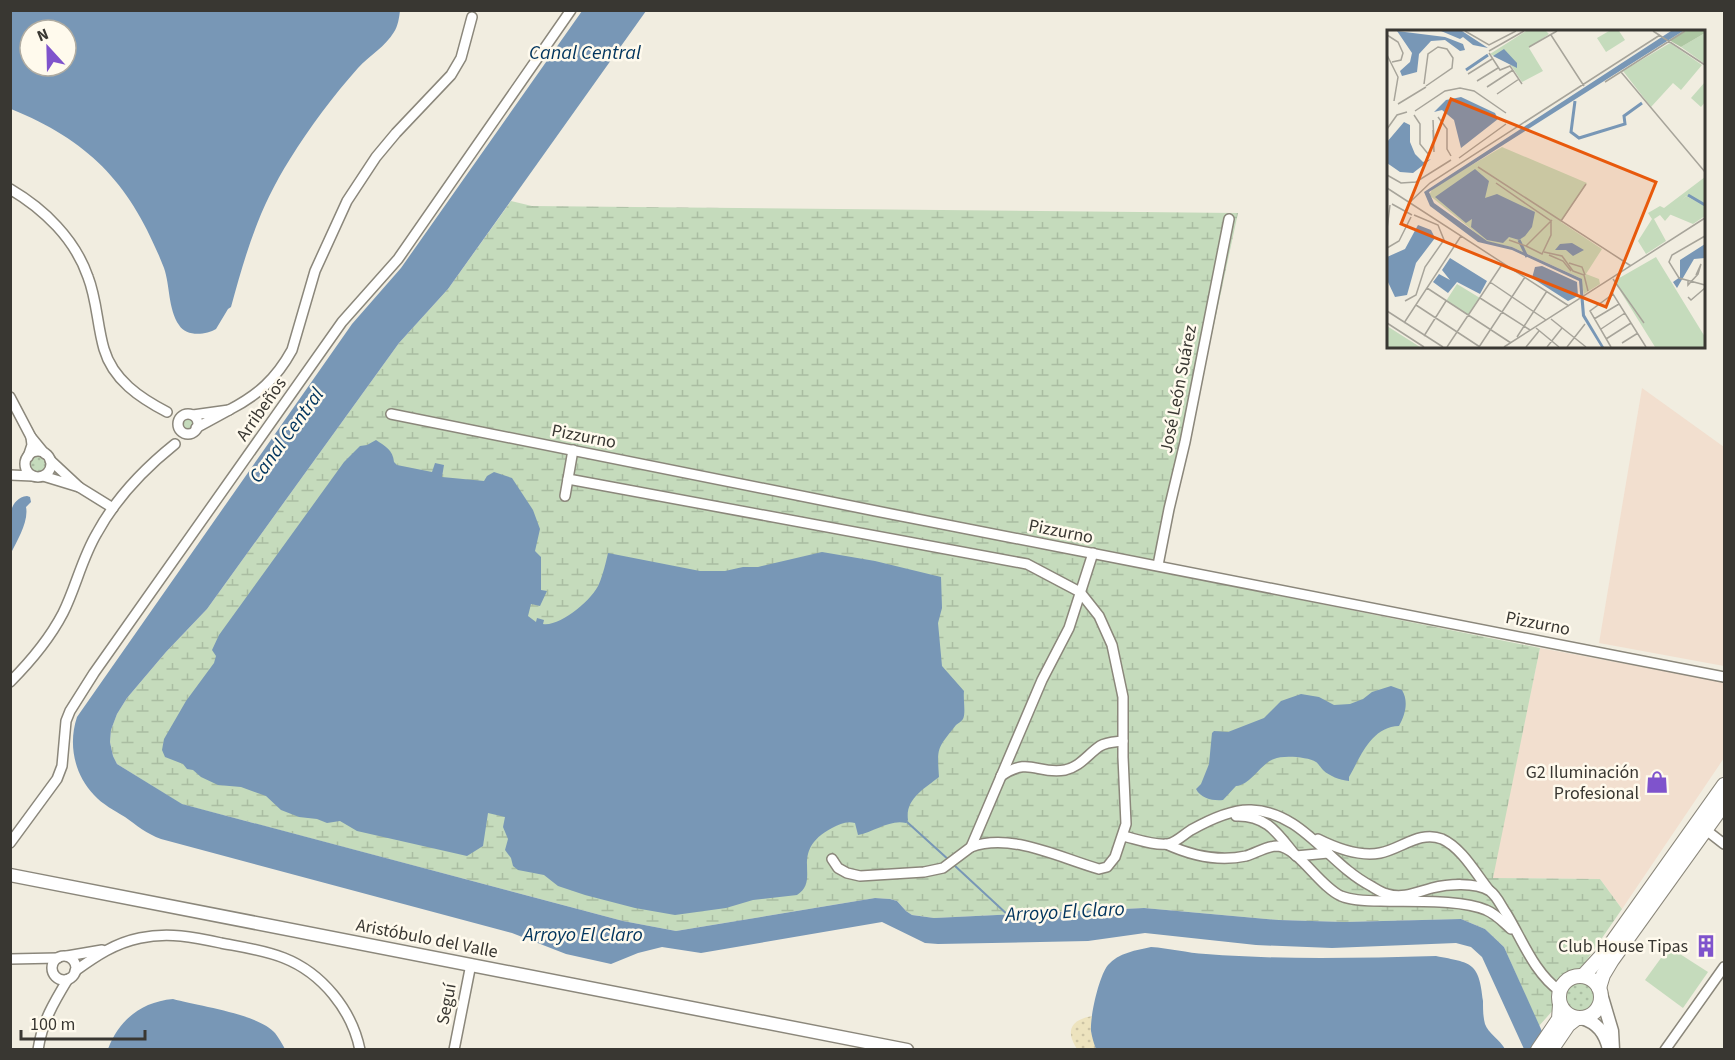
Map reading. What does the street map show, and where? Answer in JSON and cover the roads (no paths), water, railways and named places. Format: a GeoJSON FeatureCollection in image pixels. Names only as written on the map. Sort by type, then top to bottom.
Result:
{"type":"FeatureCollection","features":[{"type":"Feature","properties":{"kind":"main road"},"geometry":{"type":"LineString","coordinates":[[1553,1040],[1559,1019],[1560,998],[1569,980],[1583,976],[1606,951],[1725,785]]}},
{"type":"Feature","properties":{"kind":"main road"},"geometry":{"type":"LineString","coordinates":[[1538,1050],[1553,1040],[1568,1025],[1594,1013],[1598,1007],[1603,975],[1612,960],[1725,804]]}},
{"type":"Feature","properties":{"kind":"main road"},"geometry":{"type":"LineString","coordinates":[[1583,976],[1595,982],[1600,991]]}},
{"type":"Feature","properties":{"kind":"main road"},"geometry":{"type":"LineString","coordinates":[[1560,998],[1564,1011],[1580,1018]]}},
{"type":"Feature","properties":{"kind":"street","name":"Arribeños"},"geometry":{"type":"LineString","coordinates":[[10,843],[57,779],[62,766],[66,721],[94,673],[342,322],[398,259],[571,10]]}},
{"type":"Feature","properties":{"kind":"street"},"geometry":{"type":"LineString","coordinates":[[10,682],[36,653],[62,615],[91,543],[113,508],[151,464],[193,431],[259,392],[278,374],[296,336],[306,295],[315,271],[347,201],[389,141],[451,75],[460,58],[473,13]]}},
{"type":"Feature","properties":{"kind":"street"},"geometry":{"type":"LineString","coordinates":[[10,189],[34,205],[57,225],[82,263],[96,302],[104,350],[117,374],[138,396],[184,419],[197,420],[193,431]]}},
{"type":"Feature","properties":{"kind":"street","name":"José León Suárez"},"geometry":{"type":"LineString","coordinates":[[1158,565],[1229,219]]}},
{"type":"Feature","properties":{"kind":"street"},"geometry":{"type":"LineString","coordinates":[[10,397],[31,437],[48,457],[79,487],[113,508]]}},
{"type":"Feature","properties":{"kind":"street"},"geometry":{"type":"LineString","coordinates":[[184,419],[229,410]]}},
{"type":"Feature","properties":{"kind":"street","name":"Pizzurno"},"geometry":{"type":"LineString","coordinates":[[391,414],[1725,677]]}},
{"type":"Feature","properties":{"kind":"street"},"geometry":{"type":"LineString","coordinates":[[184,419],[183,432],[193,431]]}},
{"type":"Feature","properties":{"kind":"street"},"geometry":{"type":"LineString","coordinates":[[175,444],[184,419]]}},
{"type":"Feature","properties":{"kind":"street"},"geometry":{"type":"LineString","coordinates":[[31,437],[32,444],[26,461],[28,472],[79,487]]}},
{"type":"Feature","properties":{"kind":"street"},"geometry":{"type":"LineString","coordinates":[[565,496],[573,450]]}},
{"type":"Feature","properties":{"kind":"street"},"geometry":{"type":"LineString","coordinates":[[10,473],[26,461],[33,452],[48,457]]}},
{"type":"Feature","properties":{"kind":"street"},"geometry":{"type":"LineString","coordinates":[[10,473],[38,476],[49,471],[48,457]]}},
{"type":"Feature","properties":{"kind":"street"},"geometry":{"type":"LineString","coordinates":[[568,479],[1027,564],[1080,592],[1099,616],[1112,645],[1124,697],[1126,824],[1112,862],[1107,867],[1099,869],[1037,848],[998,842],[979,843],[946,866],[924,872],[860,876],[838,868],[832,859]]}},
{"type":"Feature","properties":{"kind":"street"},"geometry":{"type":"LineString","coordinates":[[971,847],[1042,680],[1069,628],[1093,554]]}},
{"type":"Feature","properties":{"kind":"street"},"geometry":{"type":"LineString","coordinates":[[1001,776],[1014,767],[1050,770],[1075,767],[1101,746],[1123,741]]}},
{"type":"Feature","properties":{"kind":"street"},"geometry":{"type":"LineString","coordinates":[[1166,844],[1176,842],[1192,830],[1222,816],[1249,810],[1267,812],[1295,823],[1359,880],[1387,894],[1407,896],[1433,888],[1461,885],[1478,886],[1490,892]]}},
{"type":"Feature","properties":{"kind":"street"},"geometry":{"type":"LineString","coordinates":[[1222,816],[1244,815],[1261,819],[1271,826],[1320,882],[1341,896],[1364,901],[1467,904],[1485,909],[1500,918],[1521,939]]}},
{"type":"Feature","properties":{"kind":"street"},"geometry":{"type":"LineString","coordinates":[[1706,830],[1725,844]]}},
{"type":"Feature","properties":{"kind":"street"},"geometry":{"type":"LineString","coordinates":[[1123,836],[1166,844],[1188,854],[1213,857],[1245,856],[1275,846],[1285,848],[1296,856],[1328,853]]}},
{"type":"Feature","properties":{"kind":"street"},"geometry":{"type":"LineString","coordinates":[[1312,837],[1337,848],[1362,853],[1380,853],[1410,840],[1426,837],[1441,839],[1457,850],[1498,900],[1529,955],[1560,998]]}},
{"type":"Feature","properties":{"kind":"street","name":"Aristóbulo del Valle"},"geometry":{"type":"LineString","coordinates":[[10,875],[471,964],[854,1045],[907,1050]]}},
{"type":"Feature","properties":{"kind":"street"},"geometry":{"type":"LineString","coordinates":[[10,959],[63,957],[107,949],[139,938],[163,934],[242,947],[286,959],[314,976],[337,999],[348,1016],[360,1050]]}},
{"type":"Feature","properties":{"kind":"street"},"geometry":{"type":"LineString","coordinates":[[32,959],[61,979],[72,975],[107,949]]}},
{"type":"Feature","properties":{"kind":"street"},"geometry":{"type":"LineString","coordinates":[[55,999],[57,987],[53,963],[63,957]]}},
{"type":"Feature","properties":{"kind":"street"},"geometry":{"type":"LineString","coordinates":[[38,1050],[42,1026],[55,999],[72,975],[74,961],[63,957]]}},
{"type":"Feature","properties":{"kind":"street","name":"Seguí"},"geometry":{"type":"LineString","coordinates":[[454,1050],[471,964]]}},
{"type":"Feature","properties":{"kind":"street"},"geometry":{"type":"LineString","coordinates":[[1665,1050],[1725,967]]}},
{"type":"Feature","properties":{"kind":"street"},"geometry":{"type":"LineString","coordinates":[[1600,991],[1612,1031],[1611,1050]]}},
{"type":"Feature","properties":{"kind":"street"},"geometry":{"type":"LineString","coordinates":[[1580,1018],[1592,1021],[1600,1028],[1611,1050]]}},
{"type":"Feature","properties":{"kind":"water"},"geometry":{"type":"Polygon","coordinates":[[[11,10],[400,11],[391,37],[358,68],[340,90],[279,177],[255,231],[231,307],[216,329],[207,333],[186,332],[175,319],[164,268],[152,239],[123,190],[87,152],[40,122],[11,109],[11,10]]]}},
{"type":"Feature","properties":{"kind":"water"},"geometry":{"type":"Polygon","coordinates":[[[582,11],[646,11],[448,289],[399,343],[207,609],[127,698],[111,730],[110,742],[117,764],[182,804],[623,921],[676,931],[875,898],[897,901],[912,915],[934,918],[1144,908],[1279,920],[1344,922],[1461,919],[1485,929],[1504,947],[1550,1049],[1524,1049],[1482,957],[1471,947],[1456,943],[1332,948],[1256,945],[1145,933],[1088,941],[938,944],[925,943],[882,922],[701,953],[662,947],[638,953],[611,964],[566,954],[512,933],[161,839],[151,835],[94,795],[77,768],[73,738],[77,717],[352,324],[401,268],[582,11]]]}},
{"type":"Feature","properties":{"kind":"water"},"geometry":{"type":"Polygon","coordinates":[[[376,440],[390,451],[397,465],[432,472],[435,463],[444,465],[442,477],[484,481],[494,472],[512,478],[533,510],[540,529],[535,551],[541,557],[541,590],[547,591],[540,606],[531,604],[528,616],[536,622],[537,618],[544,620],[543,624],[550,624],[567,617],[590,597],[599,584],[608,553],[700,571],[725,571],[743,567],[758,567],[822,552],[875,561],[941,577],[942,608],[938,623],[942,666],[964,691],[964,716],[942,744],[938,754],[939,777],[913,800],[909,806],[906,823],[888,824],[858,835],[855,823],[846,823],[832,828],[819,837],[811,846],[808,856],[807,881],[804,889],[797,895],[753,900],[726,908],[675,915],[635,908],[585,895],[558,886],[544,875],[518,870],[513,866],[505,850],[508,839],[503,827],[505,817],[488,813],[483,846],[467,856],[357,831],[340,821],[327,823],[317,819],[299,817],[281,810],[266,796],[241,787],[218,785],[201,777],[193,770],[187,769],[183,764],[165,757],[162,750],[164,739],[186,701],[214,663],[216,656],[212,650],[219,635],[344,462],[360,446],[376,440]]]}},
{"type":"Feature","properties":{"kind":"water"},"geometry":{"type":"Polygon","coordinates":[[[30,497],[31,502],[26,507],[24,525],[11,553],[9,528],[11,511],[19,499],[30,497]]]}},
{"type":"Feature","properties":{"kind":"water"},"geometry":{"type":"Polygon","coordinates":[[[1391,686],[1402,690],[1404,695],[1405,708],[1401,722],[1399,726],[1381,731],[1374,737],[1363,752],[1349,781],[1328,774],[1312,760],[1283,757],[1264,765],[1246,782],[1236,786],[1223,800],[1208,799],[1196,789],[1201,784],[1209,764],[1214,731],[1228,732],[1264,718],[1281,701],[1301,694],[1319,697],[1334,705],[1350,704],[1363,699],[1372,692],[1391,686]]]}},
{"type":"Feature","properties":{"kind":"water"},"geometry":{"type":"Polygon","coordinates":[[[1151,947],[1235,956],[1321,958],[1436,956],[1458,960],[1472,966],[1476,971],[1481,988],[1485,1024],[1505,1049],[1096,1049],[1091,1031],[1092,1016],[1098,987],[1105,970],[1112,961],[1122,955],[1151,947]]]}},
{"type":"Feature","properties":{"kind":"water"},"geometry":{"type":"Polygon","coordinates":[[[173,999],[256,1021],[275,1033],[285,1049],[108,1049],[118,1029],[133,1014],[151,1004],[173,999]]]}},
{"type":"Feature","properties":{"kind":"waterway"},"geometry":{"type":"LineString","coordinates":[[907,822],[950,861]]}},
{"type":"Feature","properties":{"kind":"waterway","name":"Arroyo El Claro"},"geometry":{"type":"LineString","coordinates":[[954,865],[1009,916]]}},
{"type":"Feature","properties":{"kind":"place","name":"G2 Iluminación Profesional"},"geometry":{"type":"Point","coordinates":[1657,782]}},
{"type":"Feature","properties":{"kind":"place","name":"Club House Tipas"},"geometry":{"type":"Point","coordinates":[1706,946]}},
{"type":"Feature","properties":{"kind":"water label","name":"Canal Central"},"geometry":{"type":"Point","coordinates":[585,52]}},
{"type":"Feature","properties":{"kind":"water label","name":"Canal Central"},"geometry":{"type":"Point","coordinates":[286,435]}}]}
